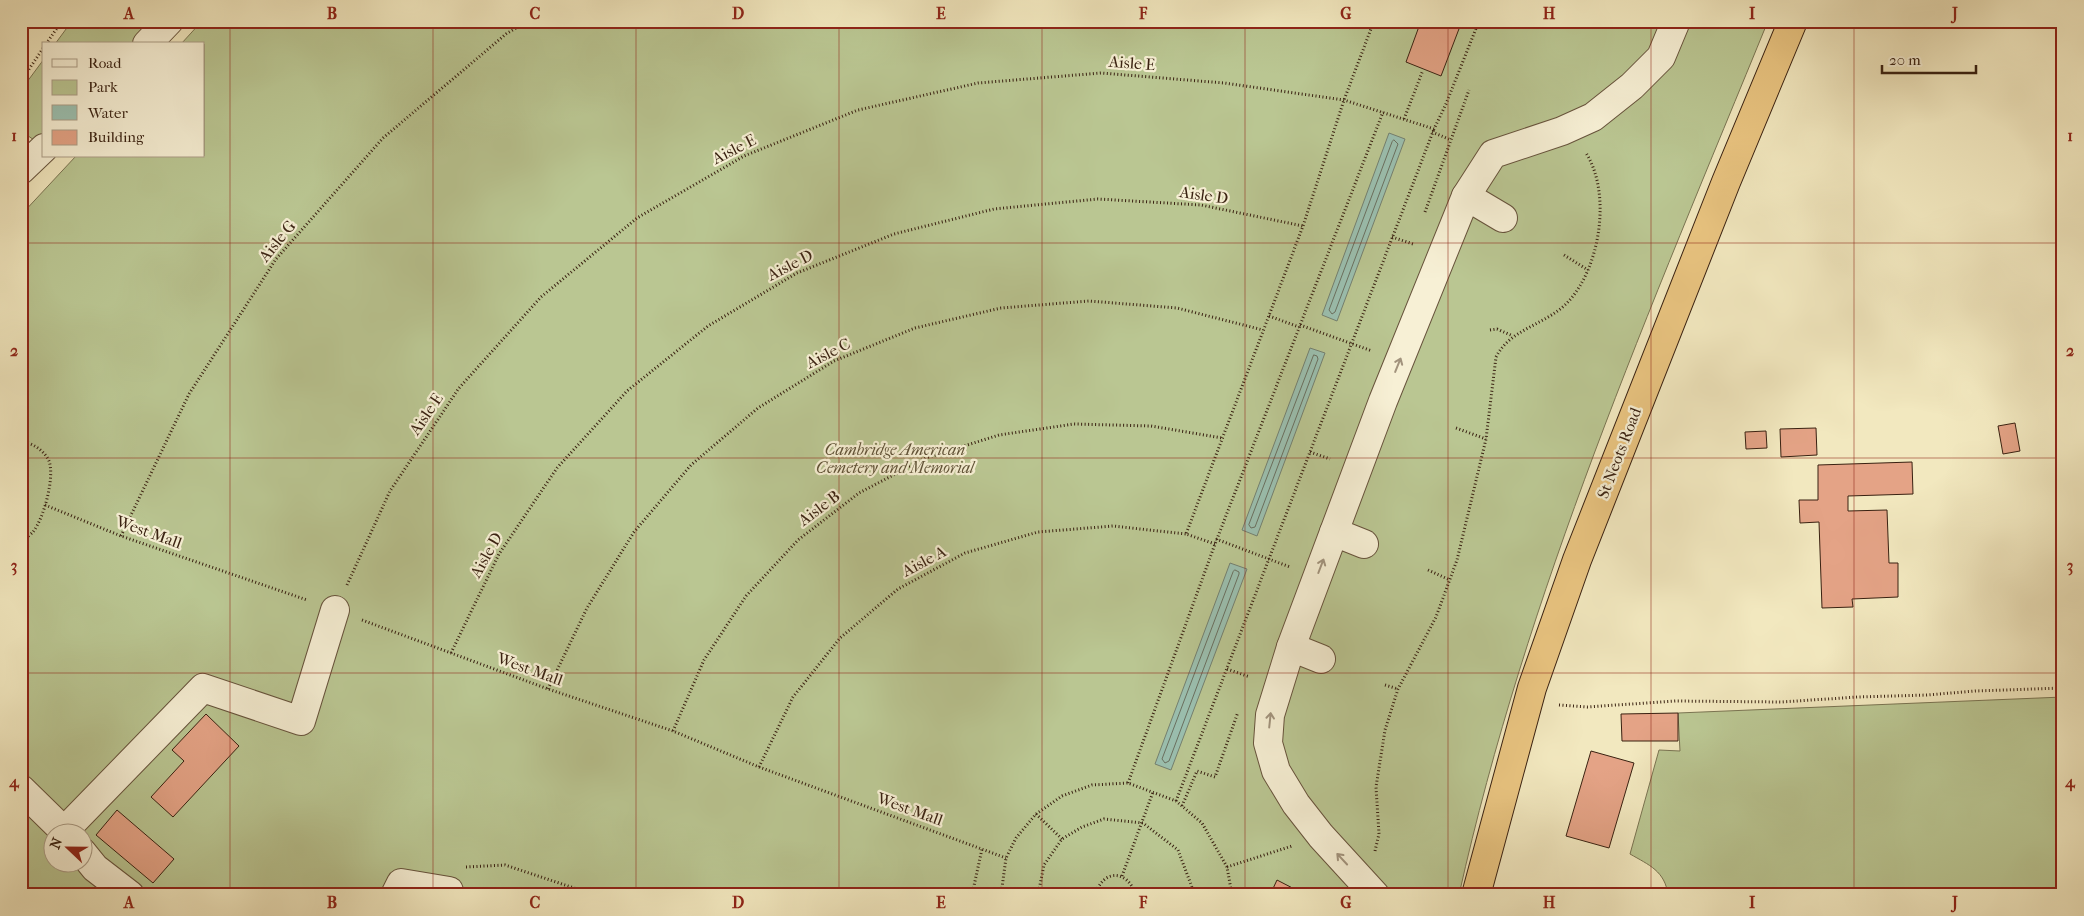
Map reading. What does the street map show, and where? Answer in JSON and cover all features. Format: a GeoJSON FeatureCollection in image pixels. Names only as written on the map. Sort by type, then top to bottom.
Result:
{"type":"FeatureCollection","features":[{"type":"Feature","properties":{"kind":"highway","name":"St Neots Road"},"geometry":{"type":"LineString","coordinates":[[1476,895],[1532,688],[1577,560],[1726,182],[1792,21]]}},
{"type":"Feature","properties":{"kind":"street"},"geometry":{"type":"LineString","coordinates":[[150,42],[170,21]]}},
{"type":"Feature","properties":{"kind":"street"},"geometry":{"type":"LineString","coordinates":[[1366,885],[1321,836],[1296,804],[1276,771],[1268,743],[1270,715],[1291,647],[1334,532],[1394,405],[1431,307],[1466,196],[1493,154],[1562,131],[1593,117],[1632,86],[1661,57],[1676,21]]}},
{"type":"Feature","properties":{"kind":"street"},"geometry":{"type":"LineString","coordinates":[[21,170],[42,150]]}},
{"type":"Feature","properties":{"kind":"street"},"geometry":{"type":"LineString","coordinates":[[1466,196],[1503,218]]}},
{"type":"Feature","properties":{"kind":"street"},"geometry":{"type":"LineString","coordinates":[[1334,532],[1364,544]]}},
{"type":"Feature","properties":{"kind":"street"},"geometry":{"type":"LineString","coordinates":[[74,824],[203,688],[301,722],[336,610]]}},
{"type":"Feature","properties":{"kind":"street"},"geometry":{"type":"LineString","coordinates":[[1291,647],[1321,659]]}},
{"type":"Feature","properties":{"kind":"street"},"geometry":{"type":"LineString","coordinates":[[21,789],[58,824]]}},
{"type":"Feature","properties":{"kind":"street"},"geometry":{"type":"LineString","coordinates":[[92,864],[130,895]]}},
{"type":"Feature","properties":{"kind":"street"},"geometry":{"type":"LineString","coordinates":[[395,895],[401,883],[450,893]]}},
{"type":"Feature","properties":{"kind":"path"},"geometry":{"type":"LineString","coordinates":[[47,42],[62,21]]}},
{"type":"Feature","properties":{"kind":"path","name":"Aisle G"},"geometry":{"type":"LineString","coordinates":[[121,536],[189,394],[276,259],[383,138],[506,34],[528,21]]}},
{"type":"Feature","properties":{"kind":"path"},"geometry":{"type":"LineString","coordinates":[[1186,534],[1303,226],[1344,100],[1374,21]]}},
{"type":"Feature","properties":{"kind":"path"},"geometry":{"type":"LineString","coordinates":[[1176,801],[1433,131],[1446,104],[1479,21]]}},
{"type":"Feature","properties":{"kind":"path"},"geometry":{"type":"LineString","coordinates":[[21,81],[42,50]]}},
{"type":"Feature","properties":{"kind":"path"},"geometry":{"type":"LineString","coordinates":[[1404,119],[1424,70]]}},
{"type":"Feature","properties":{"kind":"path","name":"Aisle E"},"geometry":{"type":"LineString","coordinates":[[336,610],[390,491],[459,388],[541,297],[637,218],[744,156],[858,110],[978,83],[1101,73],[1224,82],[1344,100],[1404,119],[1451,140]]}},
{"type":"Feature","properties":{"kind":"path"},"geometry":{"type":"LineString","coordinates":[[1128,782],[1215,542],[1383,112]]}},
{"type":"Feature","properties":{"kind":"path"},"geometry":{"type":"LineString","coordinates":[[1366,885],[1370,860],[1376,848],[1378,834],[1376,787],[1379,758],[1385,730],[1398,689],[1436,617],[1450,580],[1470,509],[1486,439],[1494,366],[1502,346],[1514,336],[1541,322],[1566,303],[1578,289],[1588,270],[1598,233],[1600,192],[1596,173],[1580,143],[1562,131]]}},
{"type":"Feature","properties":{"kind":"path","name":"Aisle D"},"geometry":{"type":"LineString","coordinates":[[451,653],[498,554],[557,468],[627,391],[708,326],[797,273],[894,234],[994,209],[1098,199],[1201,205],[1303,226]]}},
{"type":"Feature","properties":{"kind":"path"},"geometry":{"type":"LineString","coordinates":[[1392,237],[1413,244]]}},
{"type":"Feature","properties":{"kind":"path"},"geometry":{"type":"LineString","coordinates":[[1564,255],[1588,270]]}},
{"type":"Feature","properties":{"kind":"path","name":"Aisle C"},"geometry":{"type":"LineString","coordinates":[[548,689],[587,608],[634,532],[691,465],[758,408],[834,361],[915,328],[1001,308],[1080,302],[1177,308],[1263,330]]}},
{"type":"Feature","properties":{"kind":"path"},"geometry":{"type":"LineString","coordinates":[[1269,316],[1352,343],[1372,352]]}},
{"type":"Feature","properties":{"kind":"path"},"geometry":{"type":"LineString","coordinates":[[1490,330],[1497,328],[1514,336]]}},
{"type":"Feature","properties":{"kind":"path","name":"Aisle B"},"geometry":{"type":"LineString","coordinates":[[673,731],[704,660],[746,596],[798,540],[867,489],[926,458],[999,434],[1074,424],[1151,426],[1222,438]]}},
{"type":"Feature","properties":{"kind":"path"},"geometry":{"type":"LineString","coordinates":[[1456,428],[1486,439]]}},
{"type":"Feature","properties":{"kind":"path"},"geometry":{"type":"LineString","coordinates":[[21,441],[30,443],[42,451],[49,461],[51,480],[45,505],[34,531],[21,541]]}},
{"type":"Feature","properties":{"kind":"path"},"geometry":{"type":"LineString","coordinates":[[1310,452],[1332,460]]}},
{"type":"Feature","properties":{"kind":"path","name":"West Mall"},"geometry":{"type":"LineString","coordinates":[[45,505],[121,536],[336,610],[548,689],[673,731],[759,767],[1006,858]]}},
{"type":"Feature","properties":{"kind":"path","name":"Aisle A"},"geometry":{"type":"LineString","coordinates":[[759,767],[794,697],[840,638],[898,589],[965,553],[1038,532],[1113,526],[1186,534],[1269,559],[1292,568]]}},
{"type":"Feature","properties":{"kind":"path"},"geometry":{"type":"LineString","coordinates":[[1428,570],[1450,580]]}},
{"type":"Feature","properties":{"kind":"path"},"geometry":{"type":"LineString","coordinates":[[1227,669],[1251,677]]}},
{"type":"Feature","properties":{"kind":"path"},"geometry":{"type":"LineString","coordinates":[[1385,685],[1398,689]]}},
{"type":"Feature","properties":{"kind":"path"},"geometry":{"type":"LineString","coordinates":[[1568,705],[1587,707],[1676,701],[1781,702],[1927,695],[1975,690],[2063,688]]}},
{"type":"Feature","properties":{"kind":"path"},"geometry":{"type":"LineString","coordinates":[[1001,895],[1006,858],[1016,838],[1036,814],[1062,796],[1092,785],[1128,782],[1176,801],[1202,824],[1227,867],[1232,895]]}},
{"type":"Feature","properties":{"kind":"path"},"geometry":{"type":"LineString","coordinates":[[1122,876],[1143,824],[1153,792]]}},
{"type":"Feature","properties":{"kind":"path"},"geometry":{"type":"LineString","coordinates":[[1036,814],[1062,839]]}},
{"type":"Feature","properties":{"kind":"path"},"geometry":{"type":"LineString","coordinates":[[1038,895],[1044,865],[1062,839],[1082,827],[1104,820],[1143,824],[1178,850],[1193,890],[1192,895]]}},
{"type":"Feature","properties":{"kind":"path"},"geometry":{"type":"LineString","coordinates":[[1227,867],[1321,836]]}},
{"type":"Feature","properties":{"kind":"path"},"geometry":{"type":"LineString","coordinates":[[972,895],[982,849]]}},
{"type":"Feature","properties":{"kind":"path"},"geometry":{"type":"LineString","coordinates":[[450,893],[461,868],[505,865],[595,895]]}},
{"type":"Feature","properties":{"kind":"path"},"geometry":{"type":"LineString","coordinates":[[1095,895],[1098,884],[1108,876],[1122,876],[1131,883],[1136,895]]}},
{"type":"Feature","properties":{"kind":"green space"},"geometry":{"type":"Polygon","coordinates":[[[72,21],[156,21],[135,42],[56,42],[72,21]]]}},
{"type":"Feature","properties":{"kind":"green space","name":"Cambridge American Cemetery and Memorial"},"geometry":{"type":"Polygon","coordinates":[[[202,21],[1768,21],[1636,344],[1555,561],[1519,671],[1487,782],[1459,895],[21,895],[21,215],[74,158],[205,158],[205,42],[183,42],[202,21]]]}},
{"type":"Feature","properties":{"kind":"green space"},"geometry":{"type":"Polygon","coordinates":[[[42,62],[42,137],[37,142],[21,131],[21,90],[42,62]]]}},
{"type":"Feature","properties":{"kind":"green space"},"geometry":{"type":"Polygon","coordinates":[[[2063,697],[2063,895],[1668,895],[1660,874],[1650,865],[1630,854],[1659,750],[1680,751],[1678,713],[2063,697]]]}},
{"type":"Feature","properties":{"kind":"water"},"geometry":{"type":"Polygon","coordinates":[[[1389,133],[1405,139],[1337,321],[1322,315],[1389,133]]]}},
{"type":"Feature","properties":{"kind":"water"},"geometry":{"type":"Polygon","coordinates":[[[1310,348],[1325,353],[1257,536],[1242,530],[1310,348]]]}},
{"type":"Feature","properties":{"kind":"water"},"geometry":{"type":"Polygon","coordinates":[[[1230,563],[1247,569],[1171,770],[1155,764],[1230,563]]]}},
{"type":"Feature","properties":{"kind":"building"},"geometry":{"type":"Polygon","coordinates":[[[1421,21],[1462,21],[1441,76],[1406,62],[1421,21]]]}},
{"type":"Feature","properties":{"kind":"building"},"geometry":{"type":"Polygon","coordinates":[[[2015,423],[2020,451],[2003,454],[1998,426],[2015,423]]]}},
{"type":"Feature","properties":{"kind":"building"},"geometry":{"type":"Polygon","coordinates":[[[1816,428],[1817,455],[1781,457],[1780,429],[1816,428]]]}},
{"type":"Feature","properties":{"kind":"building"},"geometry":{"type":"Polygon","coordinates":[[[1766,431],[1767,448],[1746,449],[1745,432],[1766,431]]]}},
{"type":"Feature","properties":{"kind":"building"},"geometry":{"type":"Polygon","coordinates":[[[1912,462],[1913,494],[1848,496],[1848,511],[1887,510],[1889,563],[1898,563],[1898,597],[1852,599],[1853,607],[1822,608],[1819,522],[1800,523],[1799,500],[1818,500],[1818,465],[1912,462]]]}},
{"type":"Feature","properties":{"kind":"building"},"geometry":{"type":"Polygon","coordinates":[[[1678,713],[1678,741],[1622,741],[1621,714],[1678,713]]]}},
{"type":"Feature","properties":{"kind":"building"},"geometry":{"type":"Polygon","coordinates":[[[206,714],[239,746],[173,817],[151,797],[184,761],[172,750],[206,714]]]}},
{"type":"Feature","properties":{"kind":"building"},"geometry":{"type":"Polygon","coordinates":[[[1591,751],[1634,763],[1609,848],[1566,836],[1591,751]]]}},
{"type":"Feature","properties":{"kind":"building"},"geometry":{"type":"Polygon","coordinates":[[[117,810],[174,859],[153,883],[96,835],[117,810]]]}},
{"type":"Feature","properties":{"kind":"building"},"geometry":{"type":"Polygon","coordinates":[[[1277,880],[1306,895],[1270,895],[1277,880]]]}}]}
